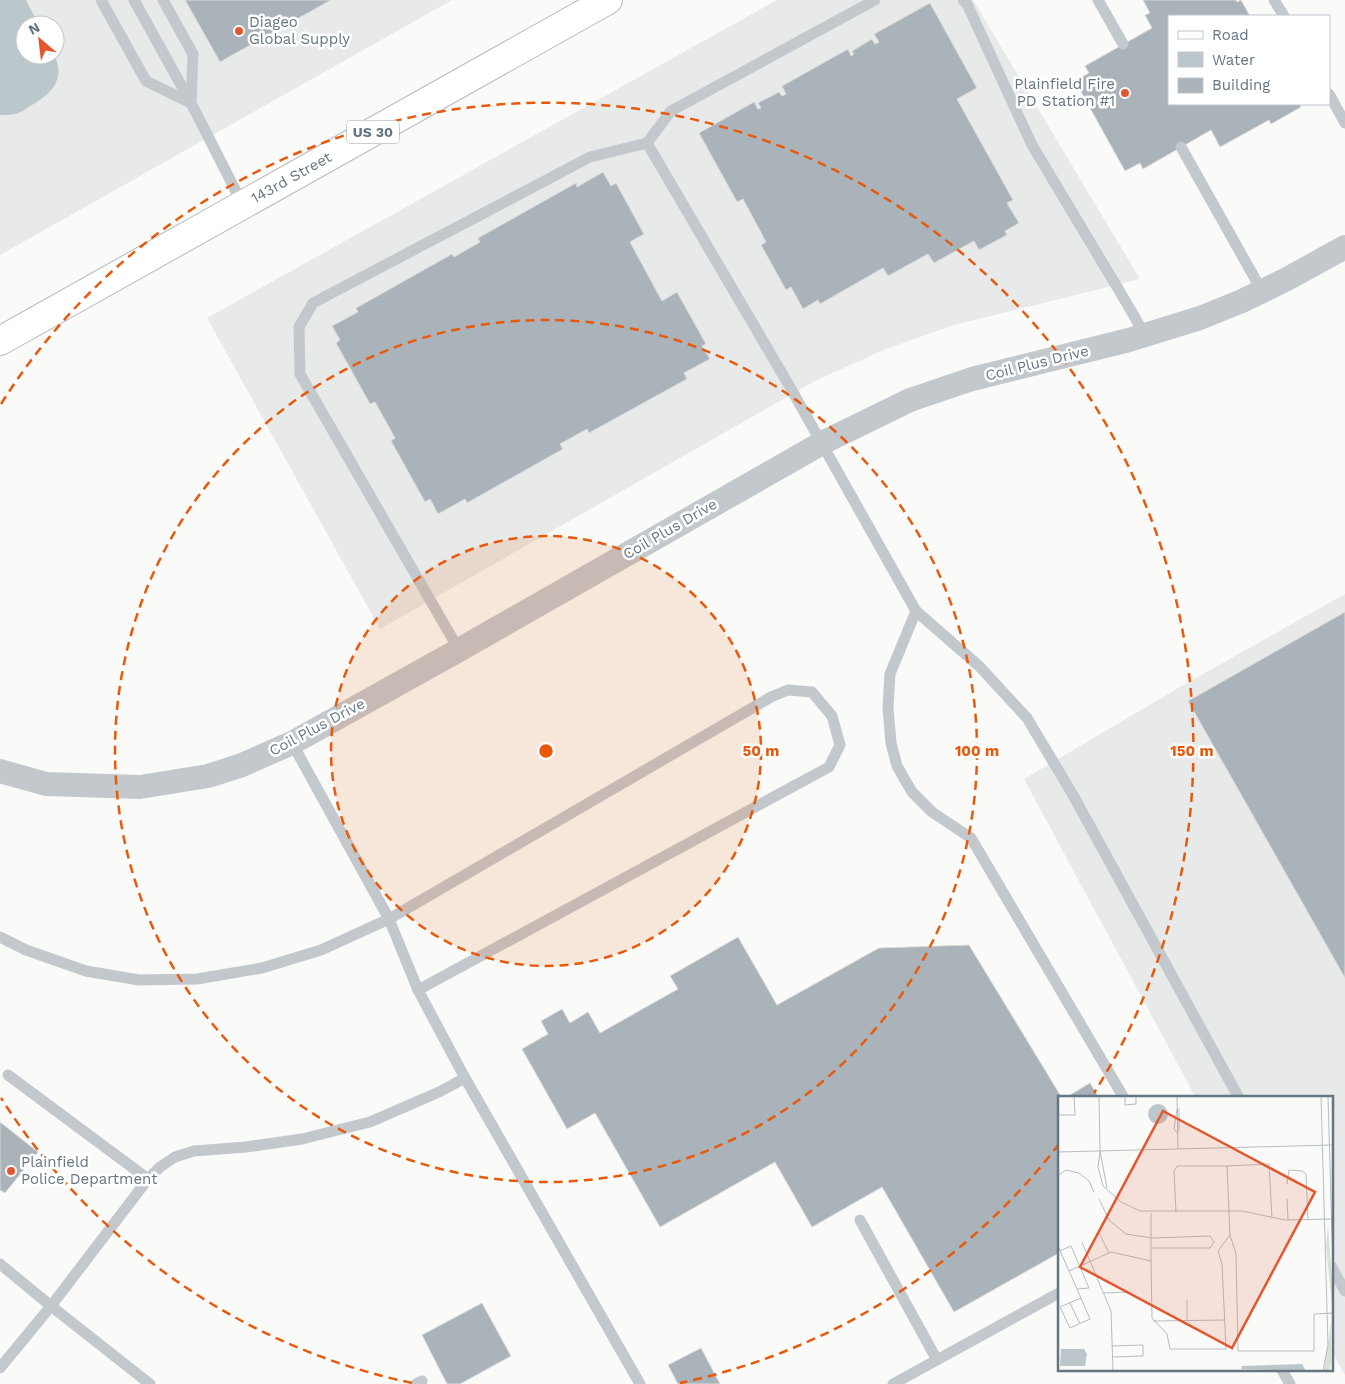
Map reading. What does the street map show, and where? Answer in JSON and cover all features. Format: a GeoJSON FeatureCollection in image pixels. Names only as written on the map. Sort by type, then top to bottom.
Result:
{"type":"FeatureCollection","features":[{"type":"Feature","properties":{"kind":"main road","name":"143rd Street"},"geometry":{"type":"LineString","coordinates":[[0,341],[608,0]]}},
{"type":"Feature","properties":{"kind":"street","name":"Coil Plus Drive"},"geometry":{"type":"LineString","coordinates":[[0,771],[46,784],[140,787],[208,776],[242,765],[292,743],[822,443],[910,400],[972,379],[1144,335],[1200,318],[1242,302],[1345,247]]}},
{"type":"Feature","properties":{"kind":"lane"},"geometry":{"type":"LineString","coordinates":[[101,0],[146,81],[191,103]]}},
{"type":"Feature","properties":{"kind":"lane"},"geometry":{"type":"LineString","coordinates":[[134,0],[191,103],[243,205]]}},
{"type":"Feature","properties":{"kind":"lane"},"geometry":{"type":"LineString","coordinates":[[163,0],[193,54],[191,103]]}},
{"type":"Feature","properties":{"kind":"lane"},"geometry":{"type":"LineString","coordinates":[[459,650],[300,374],[299,327],[313,303],[590,157],[647,143],[671,111],[876,0]]}},
{"type":"Feature","properties":{"kind":"lane"},"geometry":{"type":"LineString","coordinates":[[963,0],[968,4],[1032,145],[1144,335]]}},
{"type":"Feature","properties":{"kind":"lane"},"geometry":{"type":"LineString","coordinates":[[1098,0],[1123,44]]}},
{"type":"Feature","properties":{"kind":"lane"},"geometry":{"type":"LineString","coordinates":[[1274,0],[1283,15]]}},
{"type":"Feature","properties":{"kind":"lane"},"geometry":{"type":"LineString","coordinates":[[1330,96],[1345,123]]}},
{"type":"Feature","properties":{"kind":"lane"},"geometry":{"type":"LineString","coordinates":[[647,143],[822,443],[916,611],[979,666],[1027,718],[1073,796],[1238,1096]]}},
{"type":"Feature","properties":{"kind":"lane"},"geometry":{"type":"LineString","coordinates":[[1181,147],[1262,291]]}},
{"type":"Feature","properties":{"kind":"lane"},"geometry":{"type":"LineString","coordinates":[[916,611],[890,674],[889,717],[891,743],[897,766],[912,792],[932,812],[971,838],[1123,1096]]}},
{"type":"Feature","properties":{"kind":"lane"},"geometry":{"type":"LineString","coordinates":[[0,937],[26,950],[86,971],[139,980],[197,979],[262,968],[313,952],[389,919],[771,697],[788,690],[812,692],[832,716],[840,745],[829,767],[418,990]]}},
{"type":"Feature","properties":{"kind":"lane"},"geometry":{"type":"LineString","coordinates":[[292,743],[389,919],[418,990],[465,1078],[640,1384]]}},
{"type":"Feature","properties":{"kind":"lane"},"geometry":{"type":"LineString","coordinates":[[8,1075],[148,1179]]}},
{"type":"Feature","properties":{"kind":"lane"},"geometry":{"type":"LineString","coordinates":[[0,1368],[51,1306],[148,1179],[160,1167],[175,1157],[194,1151],[246,1147],[302,1139],[370,1122],[439,1092],[465,1078]]}},
{"type":"Feature","properties":{"kind":"lane"},"geometry":{"type":"LineString","coordinates":[[860,1220],[937,1360]]}},
{"type":"Feature","properties":{"kind":"lane"},"geometry":{"type":"LineString","coordinates":[[0,1264],[150,1384]]}},
{"type":"Feature","properties":{"kind":"lane"},"geometry":{"type":"LineString","coordinates":[[1332,1268],[1345,1290]]}},
{"type":"Feature","properties":{"kind":"lane"},"geometry":{"type":"LineString","coordinates":[[893,1384],[1058,1294]]}},
{"type":"Feature","properties":{"kind":"lane"},"geometry":{"type":"LineString","coordinates":[[1283,1372],[1290,1384]]}},
{"type":"Feature","properties":{"kind":"shaded area"},"geometry":{"type":"Polygon","coordinates":[[[0,0],[452,0],[0,255],[0,0]]]}},
{"type":"Feature","properties":{"kind":"shaded area"},"geometry":{"type":"Polygon","coordinates":[[[777,0],[973,0],[1140,279],[954,325],[886,349],[815,381],[380,629],[207,318],[777,0]]]}},
{"type":"Feature","properties":{"kind":"shaded area"},"geometry":{"type":"Polygon","coordinates":[[[1345,594],[1345,1375],[1332,1352],[1332,1096],[1195,1096],[1024,779],[1180,687],[1345,594]]]}},
{"type":"Feature","properties":{"kind":"water"},"geometry":{"type":"Polygon","coordinates":[[[0,0],[26,0],[34,15],[15,15],[15,65],[58,65],[59,72],[54,85],[44,97],[16,114],[0,115],[0,0]]]}},
{"type":"Feature","properties":{"kind":"building","name":"Diageo Global Supply"},"geometry":{"type":"Polygon","coordinates":[[[185,0],[331,0],[220,62],[185,0]]]}},
{"type":"Feature","properties":{"kind":"building","name":"Plainfield Fire PD Station #1"},"geometry":{"type":"Polygon","coordinates":[[[1143,0],[1236,0],[1237,2],[1241,0],[1249,15],[1168,15],[1168,105],[1300,105],[1301,107],[1271,124],[1269,120],[1220,147],[1211,130],[1143,169],[1140,163],[1125,171],[1075,81],[1089,73],[1085,66],[1152,28],[1145,15],[1150,13],[1143,0]]]}},
{"type":"Feature","properties":{"kind":"building"},"geometry":{"type":"Polygon","coordinates":[[[930,3],[977,88],[957,99],[1013,200],[1007,203],[1019,223],[1005,231],[1007,235],[979,250],[974,241],[934,263],[928,254],[888,276],[883,268],[820,304],[818,300],[803,309],[791,287],[786,290],[761,245],[766,242],[743,199],[737,202],[699,133],[754,102],[758,109],[761,108],[758,103],[779,92],[782,96],[786,94],[782,86],[848,49],[851,56],[854,54],[852,51],[872,39],[875,44],[879,42],[874,34],[930,3]]]}},
{"type":"Feature","properties":{"kind":"building"},"geometry":{"type":"Polygon","coordinates":[[[603,172],[611,186],[616,183],[644,234],[630,242],[662,301],[677,292],[706,344],[702,346],[710,359],[684,373],[687,379],[589,433],[587,429],[560,444],[563,449],[467,503],[465,499],[438,514],[430,499],[425,502],[391,441],[395,438],[375,402],[370,404],[336,343],[340,340],[332,326],[358,312],[356,308],[452,254],[454,257],[480,242],[478,238],[576,183],[577,187],[603,172]]]}},
{"type":"Feature","properties":{"kind":"building"},"geometry":{"type":"Polygon","coordinates":[[[1345,612],[1345,978],[1188,701],[1345,612]]]}},
{"type":"Feature","properties":{"kind":"building"},"geometry":{"type":"Polygon","coordinates":[[[738,937],[777,1005],[879,948],[969,945],[1061,1096],[1058,1096],[1058,1254],[954,1312],[882,1187],[812,1227],[775,1162],[660,1227],[595,1113],[567,1129],[522,1049],[548,1034],[541,1021],[562,1009],[570,1023],[588,1012],[600,1033],[678,989],[670,976],[738,937]]]}},
{"type":"Feature","properties":{"kind":"building"},"geometry":{"type":"Polygon","coordinates":[[[1090,1083],[1098,1096],[1068,1096],[1090,1083]]]}},
{"type":"Feature","properties":{"kind":"building","name":"Plainfield Police Department"},"geometry":{"type":"Polygon","coordinates":[[[0,1122],[38,1152],[5,1193],[0,1190],[0,1122]]]}},
{"type":"Feature","properties":{"kind":"building"},"geometry":{"type":"Polygon","coordinates":[[[482,1303],[511,1356],[460,1384],[447,1384],[422,1335],[482,1303]]]}},
{"type":"Feature","properties":{"kind":"building"},"geometry":{"type":"Polygon","coordinates":[[[701,1348],[720,1384],[678,1384],[668,1365],[701,1348]]]}},
{"type":"Feature","properties":{"kind":"place","name":"Diageo Global Supply"},"geometry":{"type":"Point","coordinates":[239,31]}},
{"type":"Feature","properties":{"kind":"place","name":"Plainfield Fire PD Station #1"},"geometry":{"type":"Point","coordinates":[1125,93]}},
{"type":"Feature","properties":{"kind":"place","name":"Plainfield Police Department"},"geometry":{"type":"Point","coordinates":[11,1171]}}]}
